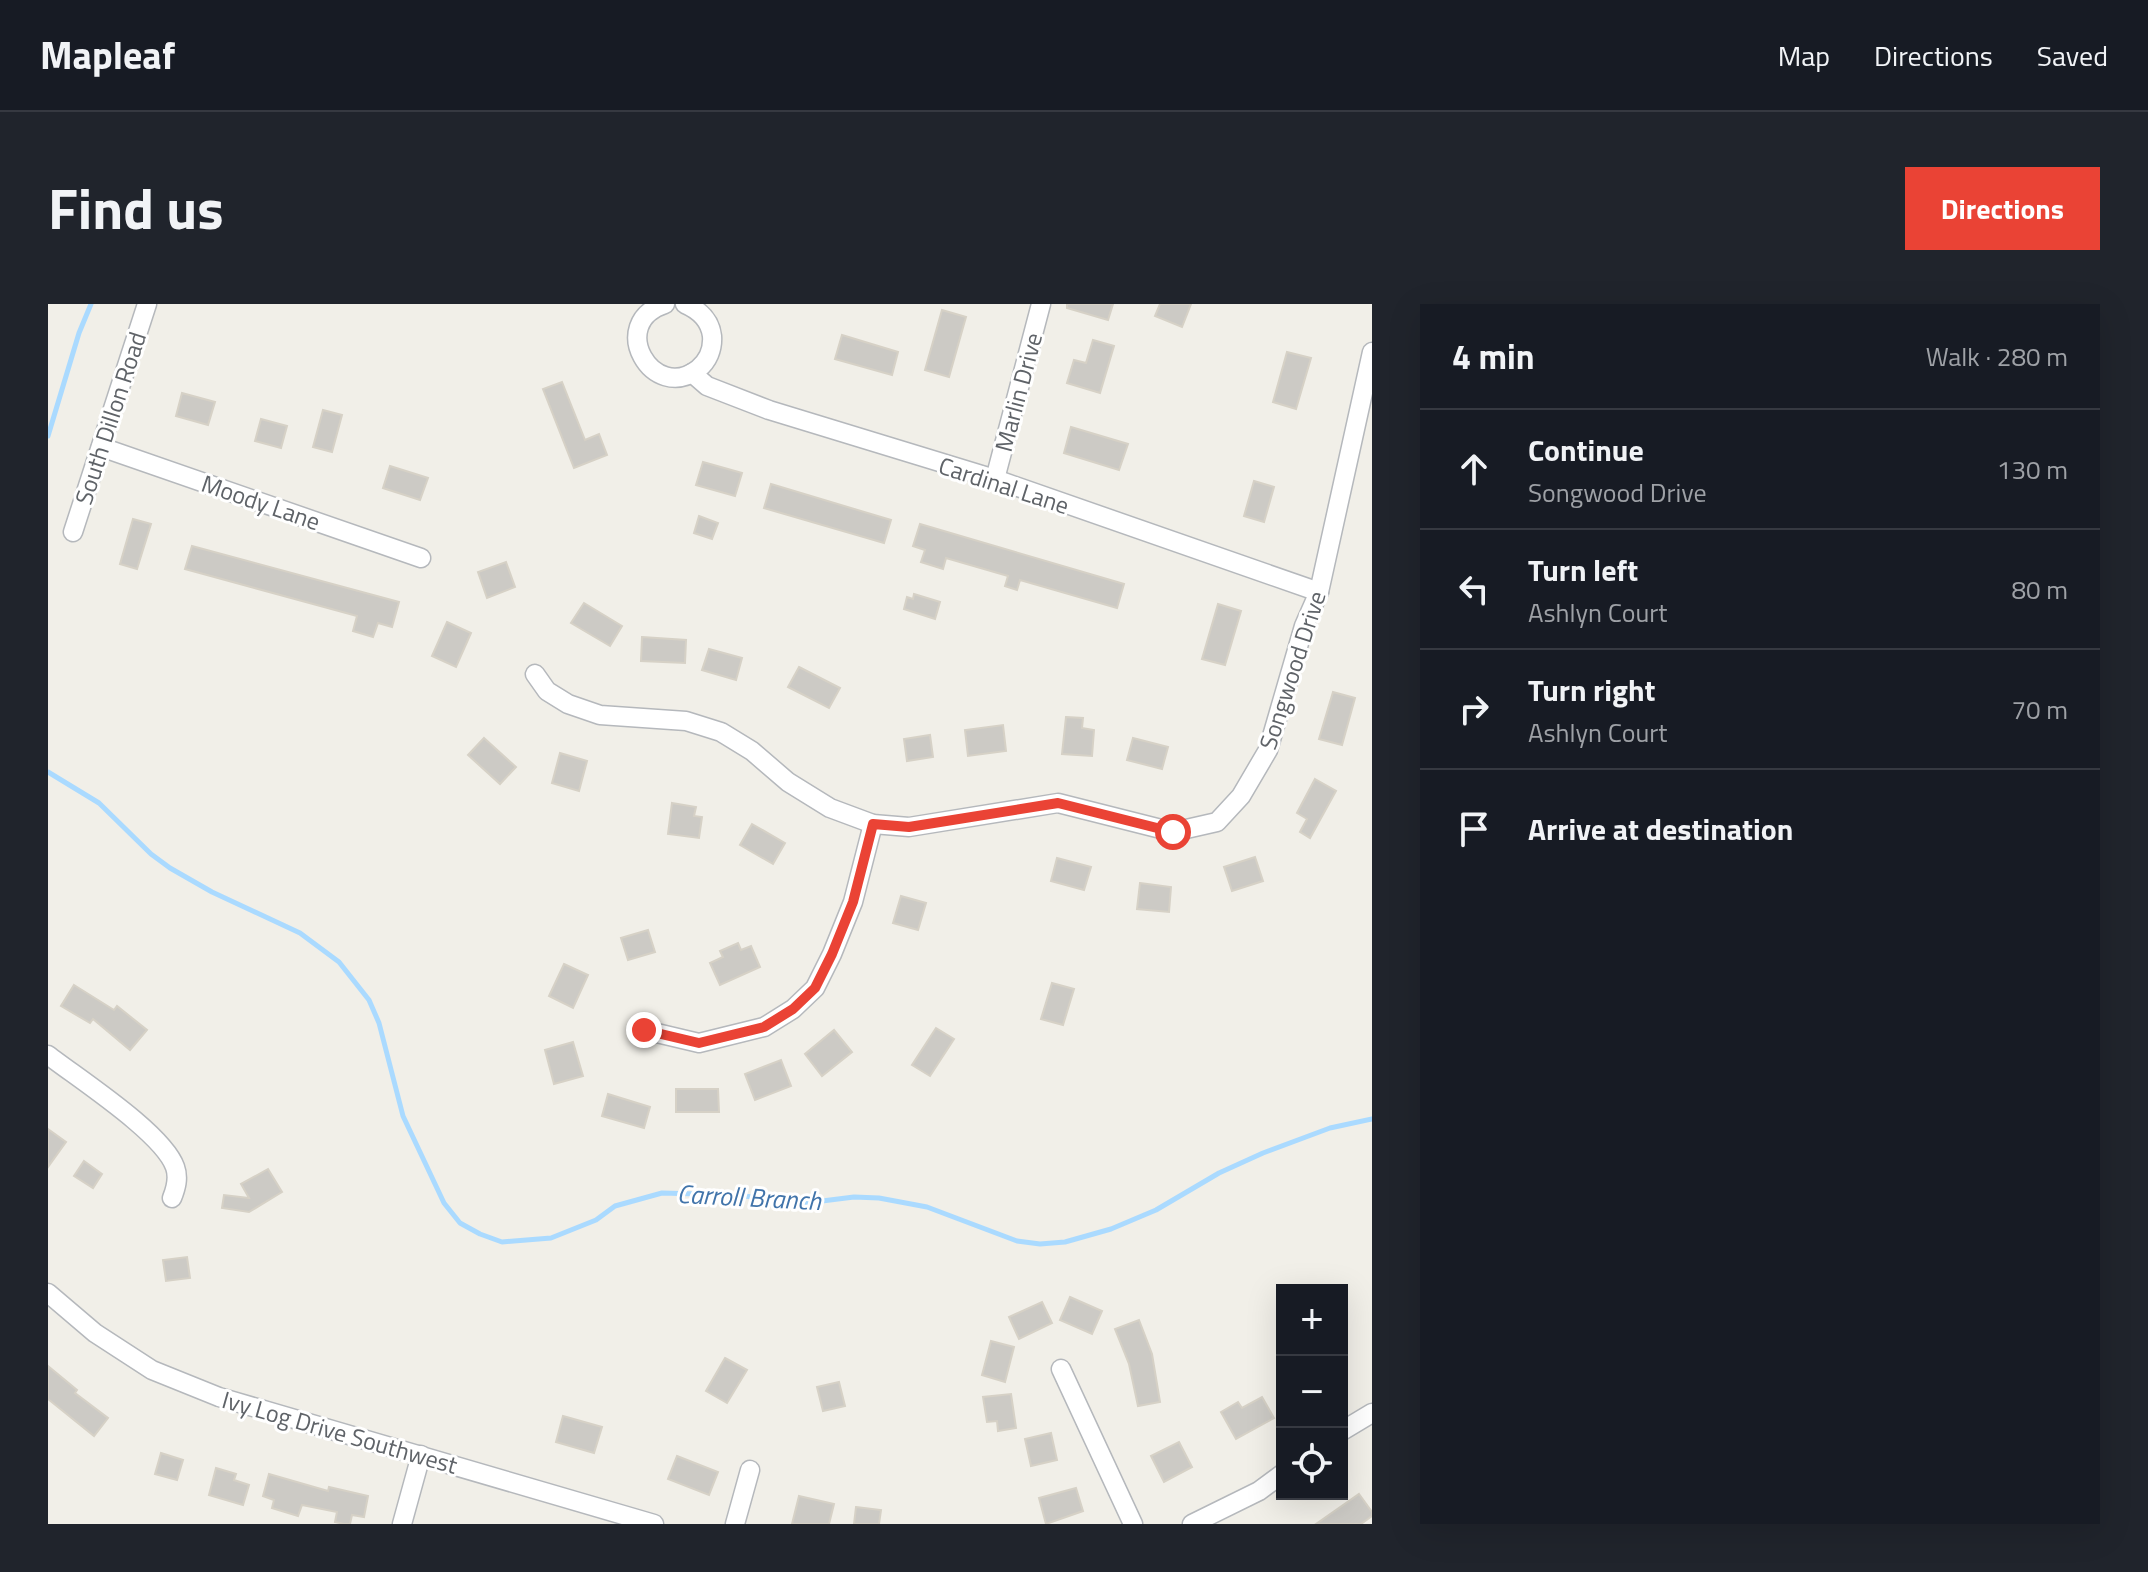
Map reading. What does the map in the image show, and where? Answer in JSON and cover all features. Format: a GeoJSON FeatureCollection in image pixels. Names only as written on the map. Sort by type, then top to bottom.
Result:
{"type":"FeatureCollection","features":[{"type":"Feature","properties":{"kind":"street","name":"South Dillon Road"},"geometry":{"type":"LineString","coordinates":[[73,532],[147,304]]}},
{"type":"Feature","properties":{"kind":"street","name":"Cardinal Lane"},"geometry":{"type":"LineString","coordinates":[[665,304],[651,311],[643,320],[637,343],[640,355],[657,373],[668,377],[692,373],[707,386],[769,410],[995,479],[1319,592]]}},
{"type":"Feature","properties":{"kind":"street"},"geometry":{"type":"LineString","coordinates":[[685,304],[706,319],[711,331],[709,355],[702,366],[692,373]]}},
{"type":"Feature","properties":{"kind":"street","name":"Marlin Drive"},"geometry":{"type":"LineString","coordinates":[[995,479],[1041,304]]}},
{"type":"Feature","properties":{"kind":"street","name":"Songwood Drive"},"geometry":{"type":"LineString","coordinates":[[535,674],[547,691],[568,704],[600,715],[686,721],[721,732],[752,751],[788,782],[830,808],[873,824],[909,827],[1058,803],[1173,832],[1217,822],[1241,796],[1268,750],[1304,626],[1319,592],[1372,352]]}},
{"type":"Feature","properties":{"kind":"street","name":"Moody Lane"},"geometry":{"type":"LineString","coordinates":[[101,447],[421,558]]}},
{"type":"Feature","properties":{"kind":"street"},"geometry":{"type":"LineString","coordinates":[[644,1030],[699,1043],[764,1027],[793,1009],[815,988],[832,954],[853,902],[873,824]]}},
{"type":"Feature","properties":{"kind":"street"},"geometry":{"type":"LineString","coordinates":[[48,1055],[166,1149],[176,1169],[178,1182],[172,1198]]}},
{"type":"Feature","properties":{"kind":"street","name":"Ivy Log Drive Southwest"},"geometry":{"type":"LineString","coordinates":[[48,1293],[95,1333],[152,1370],[219,1397],[654,1524]]}},
{"type":"Feature","properties":{"kind":"street"},"geometry":{"type":"LineString","coordinates":[[1061,1369],[1133,1524]]}},
{"type":"Feature","properties":{"kind":"street"},"geometry":{"type":"LineString","coordinates":[[1347,1428],[1372,1413]]}},
{"type":"Feature","properties":{"kind":"street"},"geometry":{"type":"LineString","coordinates":[[402,1524],[421,1455]]}},
{"type":"Feature","properties":{"kind":"street"},"geometry":{"type":"LineString","coordinates":[[735,1524],[750,1470]]}},
{"type":"Feature","properties":{"kind":"street"},"geometry":{"type":"LineString","coordinates":[[1192,1524],[1259,1491],[1276,1478]]}},
{"type":"Feature","properties":{"kind":"building"},"geometry":{"type":"Polygon","coordinates":[[[1067,304],[1113,304],[1108,320],[1067,308],[1067,304]]]}},
{"type":"Feature","properties":{"kind":"building"},"geometry":{"type":"Polygon","coordinates":[[[1160,304],[1191,304],[1182,327],[1155,316],[1160,304]]]}},
{"type":"Feature","properties":{"kind":"building"},"geometry":{"type":"Polygon","coordinates":[[[942,310],[966,317],[949,377],[925,370],[942,310]]]}},
{"type":"Feature","properties":{"kind":"building"},"geometry":{"type":"Polygon","coordinates":[[[842,335],[898,352],[892,375],[835,359],[842,335]]]}},
{"type":"Feature","properties":{"kind":"building"},"geometry":{"type":"Polygon","coordinates":[[[1093,340],[1114,346],[1100,393],[1067,383],[1074,360],[1086,363],[1093,340]]]}},
{"type":"Feature","properties":{"kind":"building"},"geometry":{"type":"Polygon","coordinates":[[[1287,352],[1311,358],[1296,409],[1273,402],[1287,352]]]}},
{"type":"Feature","properties":{"kind":"building"},"geometry":{"type":"Polygon","coordinates":[[[562,382],[585,440],[599,434],[607,455],[574,468],[543,389],[562,382]]]}},
{"type":"Feature","properties":{"kind":"building"},"geometry":{"type":"Polygon","coordinates":[[[182,393],[215,402],[208,425],[176,416],[182,393]]]}},
{"type":"Feature","properties":{"kind":"building"},"geometry":{"type":"Polygon","coordinates":[[[323,410],[342,415],[332,452],[313,447],[323,410]]]}},
{"type":"Feature","properties":{"kind":"building"},"geometry":{"type":"Polygon","coordinates":[[[261,419],[287,426],[281,448],[255,441],[261,419]]]}},
{"type":"Feature","properties":{"kind":"building"},"geometry":{"type":"Polygon","coordinates":[[[1071,427],[1128,444],[1119,470],[1064,453],[1071,427]]]}},
{"type":"Feature","properties":{"kind":"building"},"geometry":{"type":"Polygon","coordinates":[[[703,462],[742,473],[735,496],[696,485],[703,462]]]}},
{"type":"Feature","properties":{"kind":"building"},"geometry":{"type":"Polygon","coordinates":[[[390,466],[428,478],[420,500],[383,488],[390,466]]]}},
{"type":"Feature","properties":{"kind":"building"},"geometry":{"type":"Polygon","coordinates":[[[1254,481],[1274,487],[1264,522],[1244,516],[1254,481]]]}},
{"type":"Feature","properties":{"kind":"building"},"geometry":{"type":"Polygon","coordinates":[[[771,484],[891,520],[884,543],[764,508],[771,484]]]}},
{"type":"Feature","properties":{"kind":"building"},"geometry":{"type":"Polygon","coordinates":[[[699,516],[718,523],[712,539],[694,533],[699,516]]]}},
{"type":"Feature","properties":{"kind":"building"},"geometry":{"type":"Polygon","coordinates":[[[133,519],[151,524],[137,569],[120,564],[133,519]]]}},
{"type":"Feature","properties":{"kind":"building"},"geometry":{"type":"Polygon","coordinates":[[[920,524],[1124,584],[1117,608],[1020,580],[1017,590],[1005,586],[1008,576],[946,558],[943,569],[921,562],[925,550],[913,546],[920,524]]]}},
{"type":"Feature","properties":{"kind":"building"},"geometry":{"type":"Polygon","coordinates":[[[192,546],[399,602],[392,627],[378,623],[373,637],[353,631],[357,616],[185,569],[192,546]]]}},
{"type":"Feature","properties":{"kind":"building"},"geometry":{"type":"Polygon","coordinates":[[[506,562],[515,587],[487,598],[478,572],[506,562]]]}},
{"type":"Feature","properties":{"kind":"building"},"geometry":{"type":"Polygon","coordinates":[[[914,594],[940,602],[935,619],[904,609],[907,597],[913,599],[914,594]]]}},
{"type":"Feature","properties":{"kind":"building"},"geometry":{"type":"Polygon","coordinates":[[[584,603],[622,626],[610,646],[571,623],[584,603]]]}},
{"type":"Feature","properties":{"kind":"building"},"geometry":{"type":"Polygon","coordinates":[[[1218,604],[1241,611],[1225,665],[1202,659],[1218,604]]]}},
{"type":"Feature","properties":{"kind":"building"},"geometry":{"type":"Polygon","coordinates":[[[447,622],[471,633],[456,667],[432,656],[447,622]]]}},
{"type":"Feature","properties":{"kind":"building"},"geometry":{"type":"Polygon","coordinates":[[[642,637],[686,640],[685,663],[641,661],[642,637]]]}},
{"type":"Feature","properties":{"kind":"building"},"geometry":{"type":"Polygon","coordinates":[[[709,649],[742,658],[736,680],[702,670],[709,649]]]}},
{"type":"Feature","properties":{"kind":"building"},"geometry":{"type":"Polygon","coordinates":[[[799,667],[840,688],[829,708],[788,687],[799,667]]]}},
{"type":"Feature","properties":{"kind":"building"},"geometry":{"type":"Polygon","coordinates":[[[1333,692],[1355,698],[1342,745],[1319,739],[1333,692]]]}},
{"type":"Feature","properties":{"kind":"building"},"geometry":{"type":"Polygon","coordinates":[[[1066,717],[1083,718],[1082,728],[1094,730],[1092,756],[1062,754],[1066,717]]]}},
{"type":"Feature","properties":{"kind":"building"},"geometry":{"type":"Polygon","coordinates":[[[1003,725],[1006,751],[968,756],[965,730],[1003,725]]]}},
{"type":"Feature","properties":{"kind":"building"},"geometry":{"type":"Polygon","coordinates":[[[930,735],[933,757],[907,761],[904,739],[930,735]]]}},
{"type":"Feature","properties":{"kind":"building"},"geometry":{"type":"Polygon","coordinates":[[[484,738],[516,767],[500,784],[468,755],[484,738]]]}},
{"type":"Feature","properties":{"kind":"building"},"geometry":{"type":"Polygon","coordinates":[[[1133,738],[1168,747],[1162,769],[1127,760],[1133,738]]]}},
{"type":"Feature","properties":{"kind":"building"},"geometry":{"type":"Polygon","coordinates":[[[560,753],[587,761],[579,791],[552,783],[560,753]]]}},
{"type":"Feature","properties":{"kind":"building"},"geometry":{"type":"Polygon","coordinates":[[[1315,779],[1336,791],[1310,838],[1300,832],[1307,819],[1297,813],[1315,779]]]}},
{"type":"Feature","properties":{"kind":"building"},"geometry":{"type":"Polygon","coordinates":[[[672,803],[696,807],[694,816],[702,817],[699,838],[668,834],[672,803]]]}},
{"type":"Feature","properties":{"kind":"building"},"geometry":{"type":"Polygon","coordinates":[[[752,824],[785,843],[773,864],[740,845],[752,824]]]}},
{"type":"Feature","properties":{"kind":"building"},"geometry":{"type":"Polygon","coordinates":[[[1255,857],[1263,881],[1232,891],[1224,867],[1255,857]]]}},
{"type":"Feature","properties":{"kind":"building"},"geometry":{"type":"Polygon","coordinates":[[[1057,858],[1091,867],[1084,890],[1051,881],[1057,858]]]}},
{"type":"Feature","properties":{"kind":"building"},"geometry":{"type":"Polygon","coordinates":[[[1140,883],[1171,887],[1169,912],[1137,909],[1140,883]]]}},
{"type":"Feature","properties":{"kind":"building"},"geometry":{"type":"Polygon","coordinates":[[[901,896],[926,903],[918,930],[893,923],[901,896]]]}},
{"type":"Feature","properties":{"kind":"building"},"geometry":{"type":"Polygon","coordinates":[[[648,930],[655,952],[628,960],[621,938],[648,930]]]}},
{"type":"Feature","properties":{"kind":"building"},"geometry":{"type":"Polygon","coordinates":[[[738,943],[741,950],[751,946],[760,967],[720,985],[710,963],[723,957],[720,951],[738,943]]]}},
{"type":"Feature","properties":{"kind":"building"},"geometry":{"type":"Polygon","coordinates":[[[564,964],[588,975],[573,1008],[549,996],[564,964]]]}},
{"type":"Feature","properties":{"kind":"building"},"geometry":{"type":"Polygon","coordinates":[[[1052,983],[1074,989],[1063,1025],[1041,1019],[1052,983]]]}},
{"type":"Feature","properties":{"kind":"building"},"geometry":{"type":"Polygon","coordinates":[[[74,985],[114,1010],[117,1006],[147,1030],[130,1050],[93,1019],[90,1023],[61,1006],[74,985]]]}},
{"type":"Feature","properties":{"kind":"building"},"geometry":{"type":"Polygon","coordinates":[[[936,1028],[954,1039],[930,1076],[912,1065],[936,1028]]]}},
{"type":"Feature","properties":{"kind":"building"},"geometry":{"type":"Polygon","coordinates":[[[834,1030],[852,1052],[822,1076],[805,1054],[834,1030]]]}},
{"type":"Feature","properties":{"kind":"building"},"geometry":{"type":"Polygon","coordinates":[[[573,1042],[583,1076],[554,1084],[545,1050],[573,1042]]]}},
{"type":"Feature","properties":{"kind":"building"},"geometry":{"type":"Polygon","coordinates":[[[781,1060],[791,1086],[755,1100],[745,1074],[781,1060]]]}},
{"type":"Feature","properties":{"kind":"building"},"geometry":{"type":"Polygon","coordinates":[[[676,1089],[718,1089],[719,1112],[676,1112],[676,1089]]]}},
{"type":"Feature","properties":{"kind":"building"},"geometry":{"type":"Polygon","coordinates":[[[608,1094],[650,1107],[644,1128],[602,1116],[608,1094]]]}},
{"type":"Feature","properties":{"kind":"building"},"geometry":{"type":"Polygon","coordinates":[[[48,1129],[66,1142],[48,1167],[48,1129]]]}},
{"type":"Feature","properties":{"kind":"building"},"geometry":{"type":"Polygon","coordinates":[[[84,1161],[102,1174],[93,1188],[74,1176],[84,1161]]]}},
{"type":"Feature","properties":{"kind":"building"},"geometry":{"type":"Polygon","coordinates":[[[268,1169],[282,1192],[249,1212],[222,1208],[224,1195],[249,1198],[241,1184],[268,1169]]]}},
{"type":"Feature","properties":{"kind":"building"},"geometry":{"type":"Polygon","coordinates":[[[187,1257],[190,1278],[166,1281],[163,1260],[187,1257]]]}},
{"type":"Feature","properties":{"kind":"building"},"geometry":{"type":"Polygon","coordinates":[[[1070,1297],[1102,1311],[1092,1334],[1060,1320],[1070,1297]]]}},
{"type":"Feature","properties":{"kind":"building"},"geometry":{"type":"Polygon","coordinates":[[[1042,1302],[1052,1323],[1019,1339],[1009,1317],[1042,1302]]]}},
{"type":"Feature","properties":{"kind":"building"},"geometry":{"type":"Polygon","coordinates":[[[1139,1320],[1152,1354],[1160,1402],[1138,1406],[1129,1364],[1115,1329],[1139,1320]]]}},
{"type":"Feature","properties":{"kind":"building"},"geometry":{"type":"Polygon","coordinates":[[[991,1341],[1014,1347],[1005,1382],[982,1375],[991,1341]]]}},
{"type":"Feature","properties":{"kind":"building"},"geometry":{"type":"Polygon","coordinates":[[[725,1358],[747,1370],[727,1403],[706,1391],[725,1358]]]}},
{"type":"Feature","properties":{"kind":"building"},"geometry":{"type":"Polygon","coordinates":[[[48,1366],[77,1390],[75,1393],[108,1418],[94,1436],[48,1399],[48,1366]]]}},
{"type":"Feature","properties":{"kind":"building"},"geometry":{"type":"Polygon","coordinates":[[[839,1382],[845,1406],[823,1411],[817,1387],[839,1382]]]}},
{"type":"Feature","properties":{"kind":"building"},"geometry":{"type":"Polygon","coordinates":[[[1011,1394],[1016,1428],[998,1431],[997,1421],[987,1422],[983,1397],[1011,1394]]]}},
{"type":"Feature","properties":{"kind":"building"},"geometry":{"type":"Polygon","coordinates":[[[1262,1397],[1274,1418],[1236,1439],[1221,1412],[1238,1402],[1242,1408],[1262,1397]]]}},
{"type":"Feature","properties":{"kind":"building"},"geometry":{"type":"Polygon","coordinates":[[[563,1416],[602,1427],[594,1453],[556,1442],[563,1416]]]}},
{"type":"Feature","properties":{"kind":"building"},"geometry":{"type":"Polygon","coordinates":[[[1051,1433],[1057,1460],[1031,1466],[1025,1439],[1051,1433]]]}},
{"type":"Feature","properties":{"kind":"building"},"geometry":{"type":"Polygon","coordinates":[[[1179,1442],[1192,1467],[1164,1482],[1151,1456],[1179,1442]]]}},
{"type":"Feature","properties":{"kind":"building"},"geometry":{"type":"Polygon","coordinates":[[[161,1453],[183,1460],[177,1480],[155,1474],[161,1453]]]}},
{"type":"Feature","properties":{"kind":"building"},"geometry":{"type":"Polygon","coordinates":[[[677,1456],[718,1472],[709,1495],[668,1479],[677,1456]]]}},
{"type":"Feature","properties":{"kind":"building"},"geometry":{"type":"Polygon","coordinates":[[[216,1468],[236,1474],[234,1480],[249,1485],[243,1505],[209,1495],[216,1468]]]}},
{"type":"Feature","properties":{"kind":"building"},"geometry":{"type":"Polygon","coordinates":[[[269,1474],[328,1491],[329,1487],[368,1496],[364,1517],[352,1515],[350,1524],[344,1524],[335,1522],[337,1512],[302,1505],[298,1516],[272,1508],[274,1500],[263,1496],[269,1474]]]}},
{"type":"Feature","properties":{"kind":"building"},"geometry":{"type":"Polygon","coordinates":[[[1076,1488],[1083,1511],[1046,1524],[1039,1498],[1076,1488]]]}},
{"type":"Feature","properties":{"kind":"building"},"geometry":{"type":"Polygon","coordinates":[[[1359,1494],[1372,1512],[1372,1516],[1361,1524],[1316,1524],[1359,1494]]]}},
{"type":"Feature","properties":{"kind":"building"},"geometry":{"type":"Polygon","coordinates":[[[799,1496],[834,1504],[829,1524],[792,1524],[799,1496]]]}},
{"type":"Feature","properties":{"kind":"building"},"geometry":{"type":"Polygon","coordinates":[[[856,1507],[881,1510],[879,1524],[854,1524],[856,1507]]]}},
{"type":"Feature","properties":{"kind":"waterway"},"geometry":{"type":"LineString","coordinates":[[48,436],[79,333],[91,304]]}},
{"type":"Feature","properties":{"kind":"waterway","name":"Carroll Branch"},"geometry":{"type":"LineString","coordinates":[[48,772],[99,803],[151,854],[170,868],[212,892],[300,933],[339,962],[369,1000],[379,1023],[403,1116],[444,1203],[460,1223],[502,1242],[551,1238],[596,1220],[615,1206],[662,1193],[735,1195],[806,1203],[854,1197],[879,1198],[927,1207],[1017,1241],[1040,1244],[1065,1242],[1111,1229],[1156,1210],[1219,1173],[1263,1153],[1330,1128],[1372,1119]]}},
{"type":"Feature","properties":{"kind":"route"},"geometry":{"type":"LineString","coordinates":[[644,1030],[699,1043],[764,1027],[793,1009],[815,988],[832,954],[853,902],[873,824],[909,827],[1058,803],[1173,832]]}}]}
